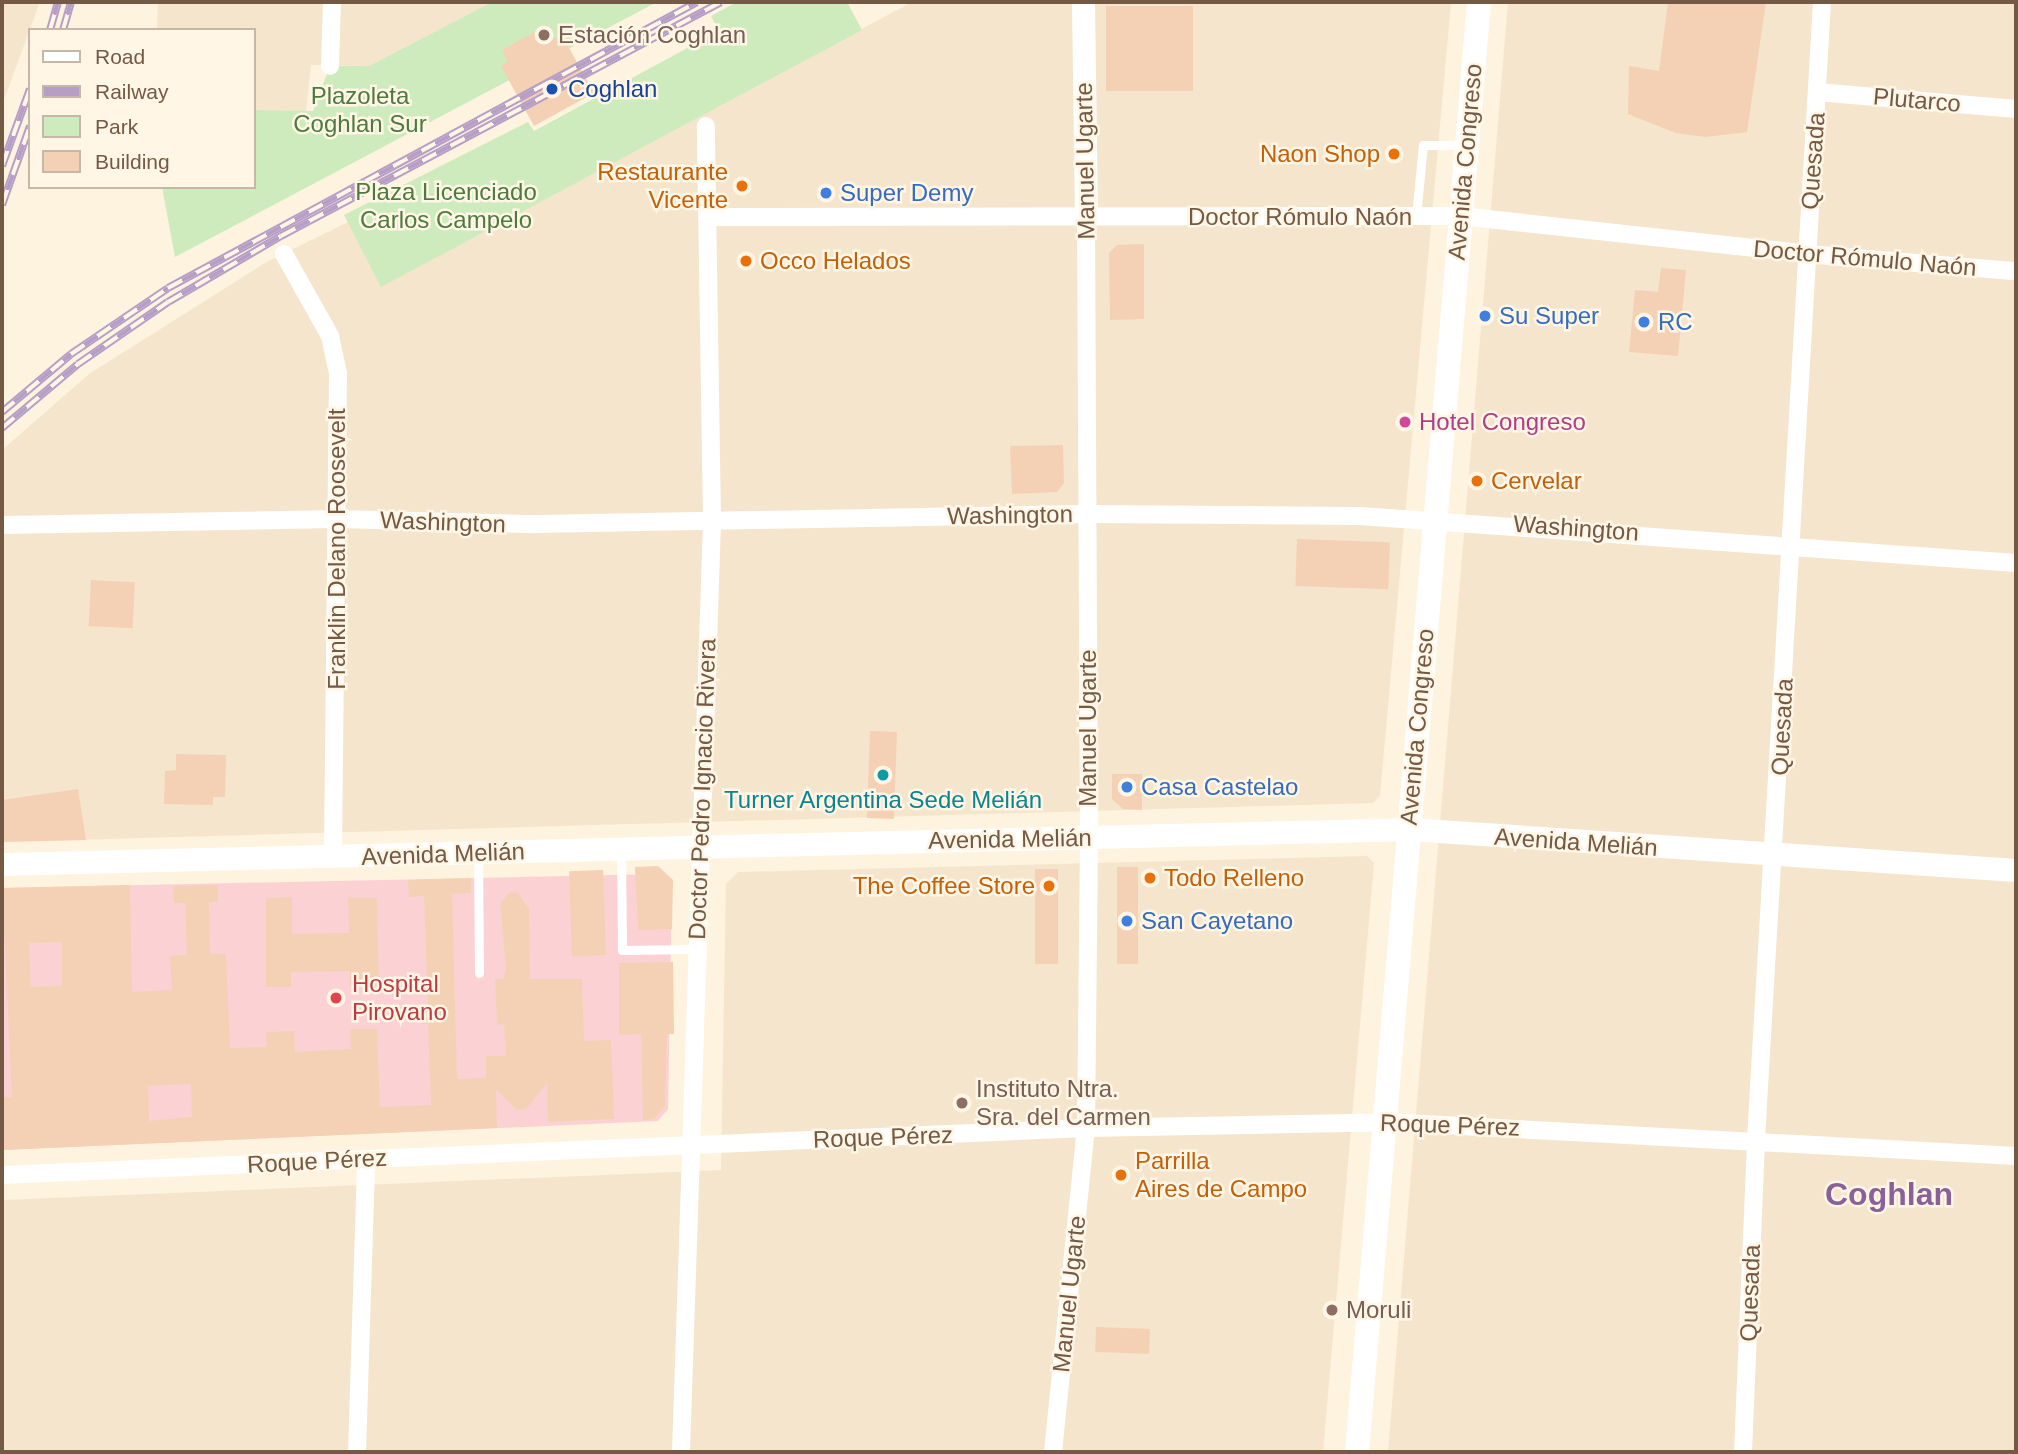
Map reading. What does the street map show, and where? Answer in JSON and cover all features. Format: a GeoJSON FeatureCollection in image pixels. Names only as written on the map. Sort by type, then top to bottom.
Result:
{"type":"FeatureCollection","features":[{"type":"Feature","properties":{"kind":"main road","name":"Avenida Congreso"},"geometry":{"type":"LineString","coordinates":[[1357,1452],[1387,1122],[1479,2]]}},
{"type":"Feature","properties":{"kind":"street"},"geometry":{"type":"LineString","coordinates":[[330,66],[332,2]]}},
{"type":"Feature","properties":{"kind":"street","name":"Manuel Ugarte"},"geometry":{"type":"LineString","coordinates":[[1053,1452],[1086,1128],[1090,837],[1083,2]]}},
{"type":"Feature","properties":{"kind":"street","name":"Quesada"},"geometry":{"type":"LineString","coordinates":[[1743,1452],[1756,1139],[1822,2]]}},
{"type":"Feature","properties":{"kind":"street","name":"Plutarco"},"geometry":{"type":"LineString","coordinates":[[1817,92],[2016,109]]}},
{"type":"Feature","properties":{"kind":"street","name":"Doctor Pedro Ignacio Rivera"},"geometry":{"type":"LineString","coordinates":[[681,1452],[693,1145],[699,846],[712,520],[706,126]]}},
{"type":"Feature","properties":{"kind":"street","name":"Doctor Rómulo Naón"},"geometry":{"type":"LineString","coordinates":[[708,217],[1086,219],[1461,216],[1807,254],[2016,271]]}},
{"type":"Feature","properties":{"kind":"street","name":"Franklin Delano Roosevelt"},"geometry":{"type":"LineString","coordinates":[[284,254],[330,336],[335,352],[339,519],[333,857]]}},
{"type":"Feature","properties":{"kind":"street","name":"Washington"},"geometry":{"type":"LineString","coordinates":[[2,525],[339,519],[536,524],[1087,514],[1435,518],[2016,563]]}},
{"type":"Feature","properties":{"kind":"street","name":"Avenida Melián"},"geometry":{"type":"LineString","coordinates":[[2,864],[1409,829],[1774,857],[2016,870]]}},
{"type":"Feature","properties":{"kind":"street","name":"Roque Pérez"},"geometry":{"type":"LineString","coordinates":[[2,1175],[1086,1128],[1387,1122],[1756,1139],[2016,1156]]}},
{"type":"Feature","properties":{"kind":"street"},"geometry":{"type":"LineString","coordinates":[[357,1452],[366,1159]]}},
{"type":"Feature","properties":{"kind":"lane"},"geometry":{"type":"LineString","coordinates":[[1416,216],[1423,145],[1466,145]]}},
{"type":"Feature","properties":{"kind":"lane"},"geometry":{"type":"LineString","coordinates":[[621,849],[622,950],[697,949]]}},
{"type":"Feature","properties":{"kind":"lane"},"geometry":{"type":"LineString","coordinates":[[478,853],[479,973]]}},
{"type":"Feature","properties":{"kind":"shaded area"},"geometry":{"type":"Polygon","coordinates":[[[2,2],[40,2],[30,28],[28,28],[2,105],[2,2]]]}},
{"type":"Feature","properties":{"kind":"shaded area"},"geometry":{"type":"Polygon","coordinates":[[[158,2],[492,2],[369,66],[311,65],[306,111],[256,110],[256,28],[157,28],[158,2]]]}},
{"type":"Feature","properties":{"kind":"shaded area"},"geometry":{"type":"Polygon","coordinates":[[[912,2],[1451,2],[1380,796],[1373,803],[2,842],[2,450],[89,374],[265,263],[348,222],[381,286],[912,2]]]}},
{"type":"Feature","properties":{"kind":"shaded area"},"geometry":{"type":"Polygon","coordinates":[[[1508,2],[2016,2],[2016,1452],[1388,1452],[1508,2]]]}},
{"type":"Feature","properties":{"kind":"shaded area"},"geometry":{"type":"Polygon","coordinates":[[[1367,856],[1374,863],[1323,1452],[2,1452],[2,1200],[721,1170],[726,884],[738,872],[1367,856]]]}},
{"type":"Feature","properties":{"kind":"shaded area","name":"Hospital Pirovano"},"geometry":{"type":"Polygon","coordinates":[[[663,874],[672,882],[668,1109],[658,1121],[2,1150],[2,888],[663,874]]]}},
{"type":"Feature","properties":{"kind":"green space","name":"Plazoleta Coghlan Sur"},"geometry":{"type":"Polygon","coordinates":[[[492,2],[657,2],[175,257],[162,189],[256,189],[256,110],[313,111],[330,66],[369,66],[492,2]]]}},
{"type":"Feature","properties":{"kind":"green space","name":"Plaza Licenciado Carlos Campelo"},"geometry":{"type":"Polygon","coordinates":[[[737,2],[847,2],[862,30],[381,287],[344,215],[528,122],[534,131],[719,31],[711,16],[737,2]]]}},
{"type":"Feature","properties":{"kind":"building"},"geometry":{"type":"Polygon","coordinates":[[[1668,2],[1766,2],[1747,132],[1705,137],[1676,133],[1628,114],[1629,66],[1659,71],[1668,2]]]}},
{"type":"Feature","properties":{"kind":"building"},"geometry":{"type":"Polygon","coordinates":[[[1106,6],[1193,6],[1193,91],[1106,91],[1106,6]]]}},
{"type":"Feature","properties":{"kind":"building"},"geometry":{"type":"Polygon","coordinates":[[[547,25],[554,39],[562,35],[594,93],[534,126],[501,66],[508,62],[502,50],[547,25]]]}},
{"type":"Feature","properties":{"kind":"building"},"geometry":{"type":"Polygon","coordinates":[[[1144,244],[1144,319],[1110,320],[1109,253],[1117,245],[1144,244]]]}},
{"type":"Feature","properties":{"kind":"building"},"geometry":{"type":"Polygon","coordinates":[[[1661,268],[1686,270],[1678,356],[1629,352],[1635,290],[1658,292],[1661,268]]]}},
{"type":"Feature","properties":{"kind":"building"},"geometry":{"type":"Polygon","coordinates":[[[1063,445],[1064,483],[1057,492],[1012,494],[1010,446],[1063,445]]]}},
{"type":"Feature","properties":{"kind":"building"},"geometry":{"type":"Polygon","coordinates":[[[1297,539],[1390,542],[1388,589],[1295,586],[1297,539]]]}},
{"type":"Feature","properties":{"kind":"building"},"geometry":{"type":"Polygon","coordinates":[[[91,580],[135,582],[133,628],[89,626],[91,580]]]}},
{"type":"Feature","properties":{"kind":"building","name":"Turner Argentina Sede Melián"},"geometry":{"type":"Polygon","coordinates":[[[870,731],[897,732],[894,819],[867,818],[870,731]]]}},
{"type":"Feature","properties":{"kind":"building"},"geometry":{"type":"Polygon","coordinates":[[[176,754],[226,755],[225,797],[213,797],[213,805],[164,804],[165,771],[176,770],[176,754]]]}},
{"type":"Feature","properties":{"kind":"building","name":"Casa Castelao"},"geometry":{"type":"Polygon","coordinates":[[[1112,774],[1142,774],[1142,810],[1123,809],[1112,799],[1112,774]]]}},
{"type":"Feature","properties":{"kind":"building"},"geometry":{"type":"Polygon","coordinates":[[[78,789],[86,840],[2,842],[2,800],[78,789]]]}},
{"type":"Feature","properties":{"kind":"building"},"geometry":{"type":"Polygon","coordinates":[[[658,866],[673,880],[672,929],[638,930],[635,867],[658,866]]]}},
{"type":"Feature","properties":{"kind":"building"},"geometry":{"type":"Polygon","coordinates":[[[1117,867],[1138,867],[1138,964],[1117,964],[1117,867]]]}},
{"type":"Feature","properties":{"kind":"building"},"geometry":{"type":"Polygon","coordinates":[[[1035,869],[1058,869],[1058,964],[1035,964],[1035,869]]]}},
{"type":"Feature","properties":{"kind":"building"},"geometry":{"type":"Polygon","coordinates":[[[603,870],[606,955],[572,956],[569,871],[603,870]]]}},
{"type":"Feature","properties":{"kind":"building"},"geometry":{"type":"Polygon","coordinates":[[[471,878],[471,893],[452,894],[457,1079],[486,1078],[486,1056],[506,1056],[504,1024],[497,1025],[495,979],[503,979],[506,969],[500,904],[510,892],[518,893],[529,909],[530,979],[582,979],[584,1041],[611,1040],[614,1119],[548,1122],[547,1083],[526,1109],[517,1110],[496,1089],[497,1128],[2,1150],[2,1097],[12,1097],[2,888],[130,885],[132,992],[172,990],[170,956],[187,955],[185,903],[174,903],[173,886],[218,885],[218,902],[209,902],[210,954],[226,954],[230,1048],[267,1047],[266,1032],[294,1031],[295,1052],[351,1049],[350,1029],[377,1029],[380,1107],[431,1105],[428,1024],[421,1024],[420,1008],[428,1008],[424,896],[409,897],[408,880],[471,878]],[[62,942],[29,943],[31,987],[62,986],[62,942]],[[191,1084],[148,1086],[149,1121],[192,1117],[191,1084]]]}},
{"type":"Feature","properties":{"kind":"building"},"geometry":{"type":"Polygon","coordinates":[[[292,897],[292,934],[349,933],[348,898],[377,898],[379,985],[350,986],[350,971],[291,972],[291,987],[266,987],[266,898],[292,897]]]}},
{"type":"Feature","properties":{"kind":"building"},"geometry":{"type":"Polygon","coordinates":[[[673,962],[674,1034],[667,1034],[665,1106],[654,1119],[643,1120],[641,1034],[619,1035],[619,963],[673,962]]]}},
{"type":"Feature","properties":{"kind":"building"},"geometry":{"type":"Polygon","coordinates":[[[1096,1327],[1150,1329],[1149,1354],[1095,1352],[1096,1327]]]}},
{"type":"Feature","properties":{"kind":"railway"},"geometry":{"type":"LineString","coordinates":[[51,28],[58,2]]}},
{"type":"Feature","properties":{"kind":"railway"},"geometry":{"type":"LineString","coordinates":[[64,28],[71,2]]}},
{"type":"Feature","properties":{"kind":"railway"},"geometry":{"type":"LineString","coordinates":[[2,412],[71,354],[168,288],[697,2]]}},
{"type":"Feature","properties":{"kind":"railway"},"geometry":{"type":"LineString","coordinates":[[2,428],[78,364],[168,302],[281,236],[721,2]]}},
{"type":"Feature","properties":{"kind":"railway"},"geometry":{"type":"LineString","coordinates":[[2,166],[28,94]]}},
{"type":"Feature","properties":{"kind":"railway"},"geometry":{"type":"LineString","coordinates":[[2,205],[28,132]]}},
{"type":"Feature","properties":{"kind":"place","name":"Estación Coghlan"},"geometry":{"type":"Point","coordinates":[544,35]}},
{"type":"Feature","properties":{"kind":"place","name":"Coghlan"},"geometry":{"type":"Point","coordinates":[552,89]}},
{"type":"Feature","properties":{"kind":"place","name":"Naon Shop"},"geometry":{"type":"Point","coordinates":[1394,154]}},
{"type":"Feature","properties":{"kind":"place","name":"Restaurante Vicente"},"geometry":{"type":"Point","coordinates":[742,186]}},
{"type":"Feature","properties":{"kind":"place","name":"Super Demy"},"geometry":{"type":"Point","coordinates":[826,193]}},
{"type":"Feature","properties":{"kind":"place","name":"Occo Helados"},"geometry":{"type":"Point","coordinates":[746,261]}},
{"type":"Feature","properties":{"kind":"place","name":"Su Super"},"geometry":{"type":"Point","coordinates":[1485,316]}},
{"type":"Feature","properties":{"kind":"place","name":"RC"},"geometry":{"type":"Point","coordinates":[1644,322]}},
{"type":"Feature","properties":{"kind":"place","name":"Hotel Congreso"},"geometry":{"type":"Point","coordinates":[1405,422]}},
{"type":"Feature","properties":{"kind":"place","name":"Cervelar"},"geometry":{"type":"Point","coordinates":[1477,481]}},
{"type":"Feature","properties":{"kind":"place","name":"Turner Argentina Sede Melián"},"geometry":{"type":"Point","coordinates":[883,775]}},
{"type":"Feature","properties":{"kind":"place","name":"Casa Castelao"},"geometry":{"type":"Point","coordinates":[1127,787]}},
{"type":"Feature","properties":{"kind":"place","name":"Todo Relleno"},"geometry":{"type":"Point","coordinates":[1150,878]}},
{"type":"Feature","properties":{"kind":"place","name":"The Coffee Store"},"geometry":{"type":"Point","coordinates":[1049,886]}},
{"type":"Feature","properties":{"kind":"place","name":"San Cayetano"},"geometry":{"type":"Point","coordinates":[1127,921]}},
{"type":"Feature","properties":{"kind":"place","name":"Hospital Pirovano"},"geometry":{"type":"Point","coordinates":[336,998]}},
{"type":"Feature","properties":{"kind":"place","name":"Instituto Ntra. Sra. del Carmen"},"geometry":{"type":"Point","coordinates":[962,1103]}},
{"type":"Feature","properties":{"kind":"place","name":"Parrilla Aires de Campo"},"geometry":{"type":"Point","coordinates":[1121,1175]}},
{"type":"Feature","properties":{"kind":"place","name":"Moruli"},"geometry":{"type":"Point","coordinates":[1332,1310]}},
{"type":"Feature","properties":{"kind":"district","name":"Coghlan"},"geometry":{"type":"Point","coordinates":[1889,1194]}}]}
